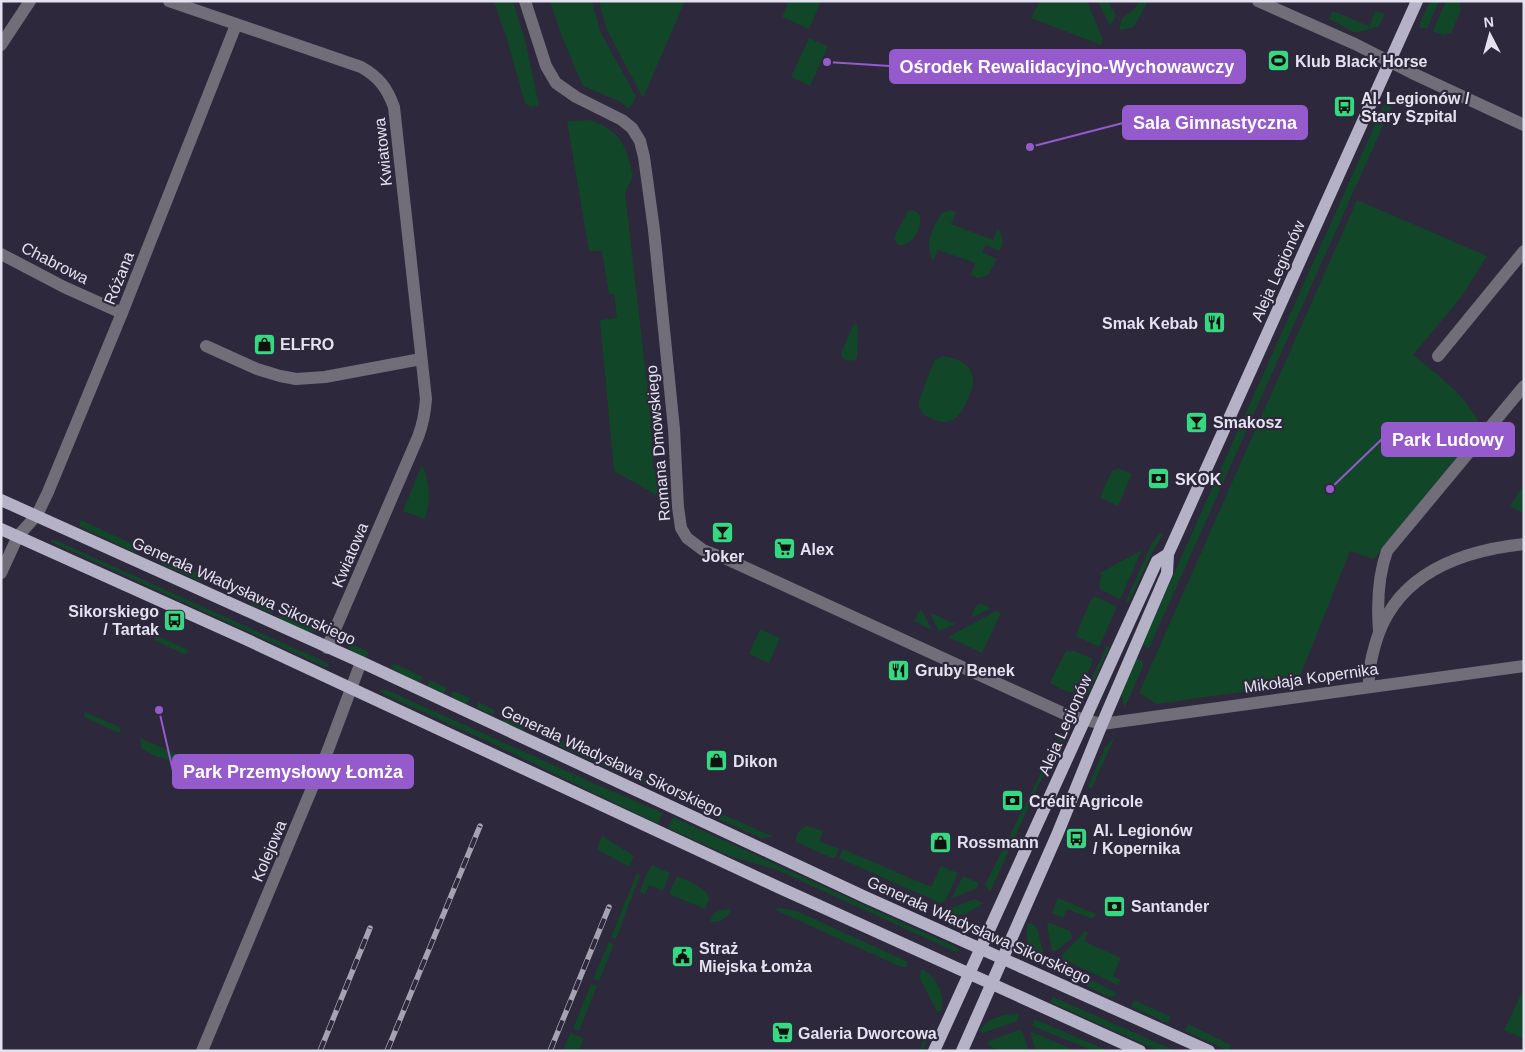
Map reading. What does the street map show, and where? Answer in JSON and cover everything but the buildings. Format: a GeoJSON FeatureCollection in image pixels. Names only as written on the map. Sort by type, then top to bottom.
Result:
{"type":"FeatureCollection","features":[{"type":"Feature","properties":{"kind":"main road","name":"Aleja Legionów"},"geometry":{"type":"LineString","coordinates":[[962,1051],[1058,836],[1102,724],[1167,573],[1168,554],[1418,1]]}},
{"type":"Feature","properties":{"kind":"main road","name":"Generała Władysława Sikorskiego"},"geometry":{"type":"LineString","coordinates":[[1,500],[361,662],[865,897],[1209,1051]]}},
{"type":"Feature","properties":{"kind":"main road"},"geometry":{"type":"LineString","coordinates":[[1,529],[228,631],[780,888],[1140,1051]]}},
{"type":"Feature","properties":{"kind":"main road","name":"Aleja Legionów"},"geometry":{"type":"LineString","coordinates":[[934,1051],[1157,561],[1168,554]]}},
{"type":"Feature","properties":{"kind":"street"},"geometry":{"type":"LineString","coordinates":[[1,45],[30,1]]}},
{"type":"Feature","properties":{"kind":"street","name":"Kwiatowa"},"geometry":{"type":"LineString","coordinates":[[169,1],[350,62],[371,72],[385,87],[394,107],[426,399],[424,422],[327,648]]}},
{"type":"Feature","properties":{"kind":"street","name":"Romana Dmowskiego"},"geometry":{"type":"LineString","coordinates":[[525,1],[546,66],[556,83],[576,97],[622,120],[632,128],[640,141],[654,230],[674,429],[678,507],[681,528],[687,538],[703,550],[729,560],[1067,715],[1085,718],[1102,724]]}},
{"type":"Feature","properties":{"kind":"street"},"geometry":{"type":"LineString","coordinates":[[1258,1],[1524,125]]}},
{"type":"Feature","properties":{"kind":"street","name":"Różana"},"geometry":{"type":"LineString","coordinates":[[1,574],[18,536],[37,515],[122,313],[236,25]]}},
{"type":"Feature","properties":{"kind":"street"},"geometry":{"type":"LineString","coordinates":[[1438,356],[1524,251]]}},
{"type":"Feature","properties":{"kind":"street","name":"Chabrowa"},"geometry":{"type":"LineString","coordinates":[[1,254],[64,287],[122,313]]}},
{"type":"Feature","properties":{"kind":"street"},"geometry":{"type":"LineString","coordinates":[[206,346],[257,369],[296,379],[325,377],[421,359]]}},
{"type":"Feature","properties":{"kind":"street"},"geometry":{"type":"LineString","coordinates":[[1369,687],[1368,677],[1379,631],[1380,579],[1387,551],[1524,386]]}},
{"type":"Feature","properties":{"kind":"street"},"geometry":{"type":"LineString","coordinates":[[1379,631],[1395,605],[1414,583],[1426,573],[1481,550],[1524,544]]}},
{"type":"Feature","properties":{"kind":"street","name":"Kolejowa"},"geometry":{"type":"LineString","coordinates":[[202,1051],[328,750],[361,662]]}},
{"type":"Feature","properties":{"kind":"street","name":"Mikołaja Kopernika"},"geometry":{"type":"LineString","coordinates":[[1102,724],[1524,666]]}},
{"type":"Feature","properties":{"kind":"green space"},"geometry":{"type":"Polygon","coordinates":[[[494,1],[513,1],[526,44],[539,106],[531,107],[525,103],[505,32],[494,1]]]}},
{"type":"Feature","properties":{"kind":"green space"},"geometry":{"type":"Polygon","coordinates":[[[550,1],[592,1],[600,31],[636,97],[629,109],[621,102],[583,86],[562,37],[550,1]]]}},
{"type":"Feature","properties":{"kind":"green space"},"geometry":{"type":"Polygon","coordinates":[[[599,1],[685,1],[643,98],[606,28],[599,1]]]}},
{"type":"Feature","properties":{"kind":"green space"},"geometry":{"type":"Polygon","coordinates":[[[789,1],[821,1],[809,29],[782,17],[789,1]]]}},
{"type":"Feature","properties":{"kind":"green space"},"geometry":{"type":"Polygon","coordinates":[[[1040,1],[1087,1],[1103,40],[1101,45],[1031,18],[1040,1]]]}},
{"type":"Feature","properties":{"kind":"green space"},"geometry":{"type":"Polygon","coordinates":[[[1098,1],[1108,1],[1116,16],[1110,26],[1098,1]]]}},
{"type":"Feature","properties":{"kind":"green space"},"geometry":{"type":"Polygon","coordinates":[[[1139,1],[1148,1],[1134,27],[1119,30],[1122,18],[1134,10],[1139,1]]]}},
{"type":"Feature","properties":{"kind":"green space"},"geometry":{"type":"Polygon","coordinates":[[[1430,1],[1439,1],[1427,28],[1421,28],[1419,26],[1430,1]]]}},
{"type":"Feature","properties":{"kind":"green space"},"geometry":{"type":"Polygon","coordinates":[[[1446,1],[1459,1],[1461,10],[1451,33],[1443,35],[1433,31],[1446,1]]]}},
{"type":"Feature","properties":{"kind":"green space"},"geometry":{"type":"Polygon","coordinates":[[[1333,11],[1369,26],[1376,11],[1385,14],[1379,26],[1356,33],[1329,19],[1333,11]]]}},
{"type":"Feature","properties":{"kind":"green space"},"geometry":{"type":"Polygon","coordinates":[[[809,38],[828,47],[810,86],[791,77],[809,38]]]}},
{"type":"Feature","properties":{"kind":"green space"},"geometry":{"type":"Polygon","coordinates":[[[1385,102],[1389,103],[1391,108],[1149,648],[1142,645],[1385,102]]]}},
{"type":"Feature","properties":{"kind":"green space"},"geometry":{"type":"Polygon","coordinates":[[[591,120],[610,130],[621,141],[628,156],[633,176],[625,193],[650,410],[653,468],[663,481],[664,493],[655,494],[614,471],[600,320],[617,318],[614,294],[609,294],[602,251],[589,251],[567,121],[591,120]]]}},
{"type":"Feature","properties":{"kind":"green space"},"geometry":{"type":"Polygon","coordinates":[[[1357,200],[1487,256],[1462,296],[1413,355],[1460,396],[1468,405],[1481,427],[1374,559],[1350,551],[1297,684],[1157,704],[1139,693],[1357,200]]]}},
{"type":"Feature","properties":{"kind":"green space"},"geometry":{"type":"Polygon","coordinates":[[[914,210],[919,214],[919,230],[908,243],[898,245],[895,236],[908,211],[914,210]]]}},
{"type":"Feature","properties":{"kind":"green space"},"geometry":{"type":"Polygon","coordinates":[[[951,210],[956,212],[951,224],[993,240],[998,228],[1002,239],[1000,251],[986,245],[982,252],[997,259],[988,275],[978,278],[971,275],[975,263],[938,250],[933,261],[929,248],[930,236],[942,213],[951,210]]]}},
{"type":"Feature","properties":{"kind":"green space"},"geometry":{"type":"Polygon","coordinates":[[[855,324],[857,325],[858,332],[857,357],[855,360],[850,361],[843,359],[841,353],[855,324]]]}},
{"type":"Feature","properties":{"kind":"green space"},"geometry":{"type":"Polygon","coordinates":[[[943,356],[960,361],[966,365],[970,370],[973,382],[968,399],[958,416],[944,422],[925,415],[919,406],[919,400],[934,361],[943,356]]]}},
{"type":"Feature","properties":{"kind":"green space"},"geometry":{"type":"Polygon","coordinates":[[[422,465],[427,478],[429,492],[425,519],[403,511],[422,465]]]}},
{"type":"Feature","properties":{"kind":"green space"},"geometry":{"type":"Polygon","coordinates":[[[1118,468],[1132,474],[1118,506],[1100,497],[1112,471],[1118,468]]]}},
{"type":"Feature","properties":{"kind":"green space"},"geometry":{"type":"Polygon","coordinates":[[[1524,485],[1524,513],[1510,506],[1524,485]]]}},
{"type":"Feature","properties":{"kind":"green space"},"geometry":{"type":"Polygon","coordinates":[[[81,520],[139,547],[136,553],[79,526],[81,520]]]}},
{"type":"Feature","properties":{"kind":"green space"},"geometry":{"type":"Polygon","coordinates":[[[1160,533],[1163,534],[1129,602],[1126,601],[1152,543],[1160,533]]]}},
{"type":"Feature","properties":{"kind":"green space"},"geometry":{"type":"Polygon","coordinates":[[[53,539],[327,663],[330,667],[325,667],[51,542],[53,539]]]}},
{"type":"Feature","properties":{"kind":"green space"},"geometry":{"type":"Polygon","coordinates":[[[1142,550],[1120,599],[1100,589],[1099,583],[1102,575],[1098,574],[1142,550]]]}},
{"type":"Feature","properties":{"kind":"green space"},"geometry":{"type":"Polygon","coordinates":[[[165,558],[204,576],[201,582],[161,564],[165,558]]]}},
{"type":"Feature","properties":{"kind":"green space"},"geometry":{"type":"Polygon","coordinates":[[[1095,596],[1117,607],[1099,647],[1078,637],[1076,634],[1091,600],[1095,596]]]}},
{"type":"Feature","properties":{"kind":"green space"},"geometry":{"type":"Polygon","coordinates":[[[254,599],[274,609],[272,614],[251,604],[254,599]]]}},
{"type":"Feature","properties":{"kind":"green space"},"geometry":{"type":"Polygon","coordinates":[[[980,603],[991,608],[971,618],[975,607],[980,603]]]}},
{"type":"Feature","properties":{"kind":"green space"},"geometry":{"type":"Polygon","coordinates":[[[921,609],[932,630],[914,621],[921,609]]]}},
{"type":"Feature","properties":{"kind":"green space"},"geometry":{"type":"Polygon","coordinates":[[[996,611],[1001,613],[982,653],[948,637],[996,611]]]}},
{"type":"Feature","properties":{"kind":"green space"},"geometry":{"type":"Polygon","coordinates":[[[281,612],[321,630],[310,632],[299,628],[279,618],[281,612]]]}},
{"type":"Feature","properties":{"kind":"green space"},"geometry":{"type":"Polygon","coordinates":[[[930,613],[956,624],[939,631],[930,613]]]}},
{"type":"Feature","properties":{"kind":"green space"},"geometry":{"type":"Polygon","coordinates":[[[760,629],[780,638],[769,663],[749,654],[760,629]]]}},
{"type":"Feature","properties":{"kind":"green space"},"geometry":{"type":"Polygon","coordinates":[[[156,635],[188,650],[186,655],[154,640],[156,635]]]}},
{"type":"Feature","properties":{"kind":"green space"},"geometry":{"type":"Polygon","coordinates":[[[345,641],[369,652],[366,658],[351,651],[345,641]]]}},
{"type":"Feature","properties":{"kind":"green space"},"geometry":{"type":"Polygon","coordinates":[[[1107,646],[1110,647],[1088,694],[1079,704],[1078,701],[1082,698],[1107,646]]]}},
{"type":"Feature","properties":{"kind":"green space"},"geometry":{"type":"Polygon","coordinates":[[[1072,650],[1093,659],[1081,686],[1074,692],[1069,692],[1050,683],[1066,651],[1071,652],[1072,650]]]}},
{"type":"Feature","properties":{"kind":"green space"},"geometry":{"type":"Polygon","coordinates":[[[1136,658],[1143,661],[1143,667],[1125,707],[1122,695],[1123,688],[1136,658]]]}},
{"type":"Feature","properties":{"kind":"green space"},"geometry":{"type":"Polygon","coordinates":[[[393,663],[423,677],[418,682],[392,669],[393,663]]]}},
{"type":"Feature","properties":{"kind":"green space"},"geometry":{"type":"Polygon","coordinates":[[[429,680],[447,688],[444,693],[428,686],[429,680]]]}},
{"type":"Feature","properties":{"kind":"green space"},"geometry":{"type":"Polygon","coordinates":[[[387,690],[663,813],[658,824],[491,743],[385,695],[381,692],[387,690]]]}},
{"type":"Feature","properties":{"kind":"green space"},"geometry":{"type":"Polygon","coordinates":[[[453,691],[470,698],[468,703],[466,704],[451,697],[453,691]]]}},
{"type":"Feature","properties":{"kind":"green space"},"geometry":{"type":"Polygon","coordinates":[[[478,702],[495,710],[493,715],[477,708],[478,702]]]}},
{"type":"Feature","properties":{"kind":"green space"},"geometry":{"type":"Polygon","coordinates":[[[85,712],[121,728],[119,733],[84,717],[85,712]]]}},
{"type":"Feature","properties":{"kind":"green space"},"geometry":{"type":"Polygon","coordinates":[[[505,714],[526,724],[524,729],[522,730],[503,721],[505,714]]]}},
{"type":"Feature","properties":{"kind":"green space"},"geometry":{"type":"Polygon","coordinates":[[[1065,732],[1063,748],[1040,782],[990,892],[985,885],[1060,735],[1065,732]]]}},
{"type":"Feature","properties":{"kind":"green space"},"geometry":{"type":"Polygon","coordinates":[[[1115,736],[1092,788],[1088,787],[1104,749],[1115,736]]]}},
{"type":"Feature","properties":{"kind":"green space"},"geometry":{"type":"Polygon","coordinates":[[[140,738],[179,755],[170,759],[155,756],[141,748],[140,738]]]}},
{"type":"Feature","properties":{"kind":"green space"},"geometry":{"type":"Polygon","coordinates":[[[560,740],[625,769],[623,774],[557,745],[560,740]]]}},
{"type":"Feature","properties":{"kind":"green space"},"geometry":{"type":"Polygon","coordinates":[[[633,773],[671,790],[672,793],[670,796],[631,778],[633,773]]]}},
{"type":"Feature","properties":{"kind":"green space"},"geometry":{"type":"Polygon","coordinates":[[[692,801],[774,837],[761,838],[690,806],[692,801]]]}},
{"type":"Feature","properties":{"kind":"green space"},"geometry":{"type":"Polygon","coordinates":[[[673,817],[958,948],[959,951],[956,952],[777,870],[730,856],[668,828],[673,817]]]}},
{"type":"Feature","properties":{"kind":"green space"},"geometry":{"type":"Polygon","coordinates":[[[807,826],[823,831],[819,841],[839,849],[836,857],[832,858],[796,842],[798,832],[807,826]]]}},
{"type":"Feature","properties":{"kind":"green space"},"geometry":{"type":"Polygon","coordinates":[[[602,836],[634,856],[629,867],[597,849],[602,836]]]}},
{"type":"Feature","properties":{"kind":"green space"},"geometry":{"type":"Polygon","coordinates":[[[843,849],[931,887],[941,866],[958,873],[945,901],[940,903],[839,858],[843,849]]]}},
{"type":"Feature","properties":{"kind":"green space"},"geometry":{"type":"Polygon","coordinates":[[[652,865],[670,873],[663,891],[649,885],[645,894],[640,892],[645,877],[652,865]]]}},
{"type":"Feature","properties":{"kind":"green space"},"geometry":{"type":"Polygon","coordinates":[[[637,873],[640,875],[616,939],[611,937],[637,873]]]}},
{"type":"Feature","properties":{"kind":"green space"},"geometry":{"type":"Polygon","coordinates":[[[677,876],[705,891],[709,899],[705,909],[669,894],[677,876]]]}},
{"type":"Feature","properties":{"kind":"green space"},"geometry":{"type":"Polygon","coordinates":[[[963,876],[979,883],[976,889],[952,898],[963,876]]]}},
{"type":"Feature","properties":{"kind":"green space"},"geometry":{"type":"Polygon","coordinates":[[[1058,898],[1096,914],[1093,919],[1067,909],[1063,918],[1052,913],[1058,898]]]}},
{"type":"Feature","properties":{"kind":"green space"},"geometry":{"type":"Polygon","coordinates":[[[974,899],[984,903],[966,914],[947,916],[951,908],[974,899]]]}},
{"type":"Feature","properties":{"kind":"green space"},"geometry":{"type":"Polygon","coordinates":[[[781,908],[797,911],[908,962],[906,967],[901,967],[773,909],[781,908]]]}},
{"type":"Feature","properties":{"kind":"green space"},"geometry":{"type":"Polygon","coordinates":[[[731,909],[723,919],[710,922],[713,915],[718,911],[731,909]]]}},
{"type":"Feature","properties":{"kind":"green space"},"geometry":{"type":"Polygon","coordinates":[[[1031,923],[1037,928],[1044,955],[1044,960],[1040,964],[1030,950],[1028,942],[1027,924],[1031,923]]]}},
{"type":"Feature","properties":{"kind":"green space"},"geometry":{"type":"Polygon","coordinates":[[[1050,923],[1070,931],[1072,938],[1056,951],[1052,951],[1047,924],[1050,923]]]}},
{"type":"Feature","properties":{"kind":"green space"},"geometry":{"type":"Polygon","coordinates":[[[1085,931],[1088,933],[1084,941],[1121,958],[1113,976],[1121,980],[1118,985],[1062,959],[1062,955],[1085,931]]]}},
{"type":"Feature","properties":{"kind":"green space"},"geometry":{"type":"Polygon","coordinates":[[[609,942],[614,944],[599,981],[593,979],[609,942]]]}},
{"type":"Feature","properties":{"kind":"green space"},"geometry":{"type":"Polygon","coordinates":[[[1059,964],[1117,993],[1109,997],[1056,971],[1059,964]]]}},
{"type":"Feature","properties":{"kind":"green space"},"geometry":{"type":"Polygon","coordinates":[[[922,969],[932,977],[939,988],[942,1000],[940,1013],[936,1010],[919,977],[922,969]]]}},
{"type":"Feature","properties":{"kind":"green space"},"geometry":{"type":"Polygon","coordinates":[[[591,984],[597,986],[579,1031],[573,1029],[591,984]]]}},
{"type":"Feature","properties":{"kind":"green space"},"geometry":{"type":"Polygon","coordinates":[[[1524,988],[1524,1039],[1504,1030],[1524,988]]]}},
{"type":"Feature","properties":{"kind":"green space"},"geometry":{"type":"Polygon","coordinates":[[[1053,997],[1176,1051],[1159,1051],[1050,1002],[1053,997]]]}},
{"type":"Feature","properties":{"kind":"green space"},"geometry":{"type":"Polygon","coordinates":[[[1134,1000],[1171,1017],[1168,1023],[1131,1007],[1134,1000]]]}},
{"type":"Feature","properties":{"kind":"green space"},"geometry":{"type":"Polygon","coordinates":[[[1019,1014],[1017,1021],[983,1033],[979,1031],[993,1019],[1019,1014]]]}},
{"type":"Feature","properties":{"kind":"green space"},"geometry":{"type":"Polygon","coordinates":[[[1034,1019],[1107,1050],[1094,1051],[1032,1026],[1034,1019]]]}},
{"type":"Feature","properties":{"kind":"green space"},"geometry":{"type":"Polygon","coordinates":[[[1188,1024],[1231,1045],[1229,1051],[1185,1031],[1188,1024]]]}},
{"type":"Feature","properties":{"kind":"green space"},"geometry":{"type":"Polygon","coordinates":[[[933,1026],[935,1028],[922,1051],[919,1051],[928,1030],[933,1026]]]}},
{"type":"Feature","properties":{"kind":"green space"},"geometry":{"type":"Polygon","coordinates":[[[1019,1030],[1022,1031],[1029,1051],[999,1051],[988,1045],[989,1041],[1019,1030]]]}},
{"type":"Feature","properties":{"kind":"green space"},"geometry":{"type":"Polygon","coordinates":[[[1030,1031],[1076,1051],[1036,1051],[1030,1031]]]}},
{"type":"Feature","properties":{"kind":"green space"},"geometry":{"type":"Polygon","coordinates":[[[570,1033],[584,1038],[579,1051],[563,1051],[570,1033]]]}},
{"type":"Feature","properties":{"kind":"railway"},"geometry":{"type":"LineString","coordinates":[[387,1051],[480,826]]}},
{"type":"Feature","properties":{"kind":"railway"},"geometry":{"type":"LineString","coordinates":[[550,1051],[609,907]]}},
{"type":"Feature","properties":{"kind":"railway"},"geometry":{"type":"LineString","coordinates":[[320,1051],[370,928]]}},
{"type":"Feature","properties":{"kind":"place","name":"Klub Black Horse"},"geometry":{"type":"Point","coordinates":[1279,61]}},
{"type":"Feature","properties":{"kind":"place","name":"Ośrodek Rewalidacyjno-Wychowawczy"},"geometry":{"type":"Point","coordinates":[827,62]}},
{"type":"Feature","properties":{"kind":"place","name":"Al. Legionów / Stary Szpital"},"geometry":{"type":"Point","coordinates":[1345,107]}},
{"type":"Feature","properties":{"kind":"place","name":"Sala Gimnastyczna"},"geometry":{"type":"Point","coordinates":[1030,147]}},
{"type":"Feature","properties":{"kind":"place","name":"Smak Kebab"},"geometry":{"type":"Point","coordinates":[1214,323]}},
{"type":"Feature","properties":{"kind":"place","name":"ELFRO"},"geometry":{"type":"Point","coordinates":[264,344]}},
{"type":"Feature","properties":{"kind":"place","name":"Smakosz"},"geometry":{"type":"Point","coordinates":[1197,422]}},
{"type":"Feature","properties":{"kind":"place","name":"SKOK"},"geometry":{"type":"Point","coordinates":[1159,479]}},
{"type":"Feature","properties":{"kind":"place","name":"Park Ludowy"},"geometry":{"type":"Point","coordinates":[1330,489]}},
{"type":"Feature","properties":{"kind":"place","name":"Joker"},"geometry":{"type":"Point","coordinates":[723,532]}},
{"type":"Feature","properties":{"kind":"place","name":"Alex"},"geometry":{"type":"Point","coordinates":[784,549]}},
{"type":"Feature","properties":{"kind":"place","name":"Sikorskiego / Tartak"},"geometry":{"type":"Point","coordinates":[175,620]}},
{"type":"Feature","properties":{"kind":"place","name":"Gruby Benek"},"geometry":{"type":"Point","coordinates":[899,670]}},
{"type":"Feature","properties":{"kind":"place","name":"Park Przemysłowy Łomża"},"geometry":{"type":"Point","coordinates":[159,710]}},
{"type":"Feature","properties":{"kind":"place","name":"Dikon"},"geometry":{"type":"Point","coordinates":[717,761]}},
{"type":"Feature","properties":{"kind":"place","name":"Crédit Agricole"},"geometry":{"type":"Point","coordinates":[1013,801]}},
{"type":"Feature","properties":{"kind":"place","name":"Al. Legionów / Kopernika"},"geometry":{"type":"Point","coordinates":[1077,839]}},
{"type":"Feature","properties":{"kind":"place","name":"Rossmann"},"geometry":{"type":"Point","coordinates":[941,842]}},
{"type":"Feature","properties":{"kind":"place","name":"Santander"},"geometry":{"type":"Point","coordinates":[1115,906]}},
{"type":"Feature","properties":{"kind":"place","name":"Straż Miejska Łomża"},"geometry":{"type":"Point","coordinates":[683,957]}},
{"type":"Feature","properties":{"kind":"place","name":"Galeria Dworcowa"},"geometry":{"type":"Point","coordinates":[782,1033]}}]}
